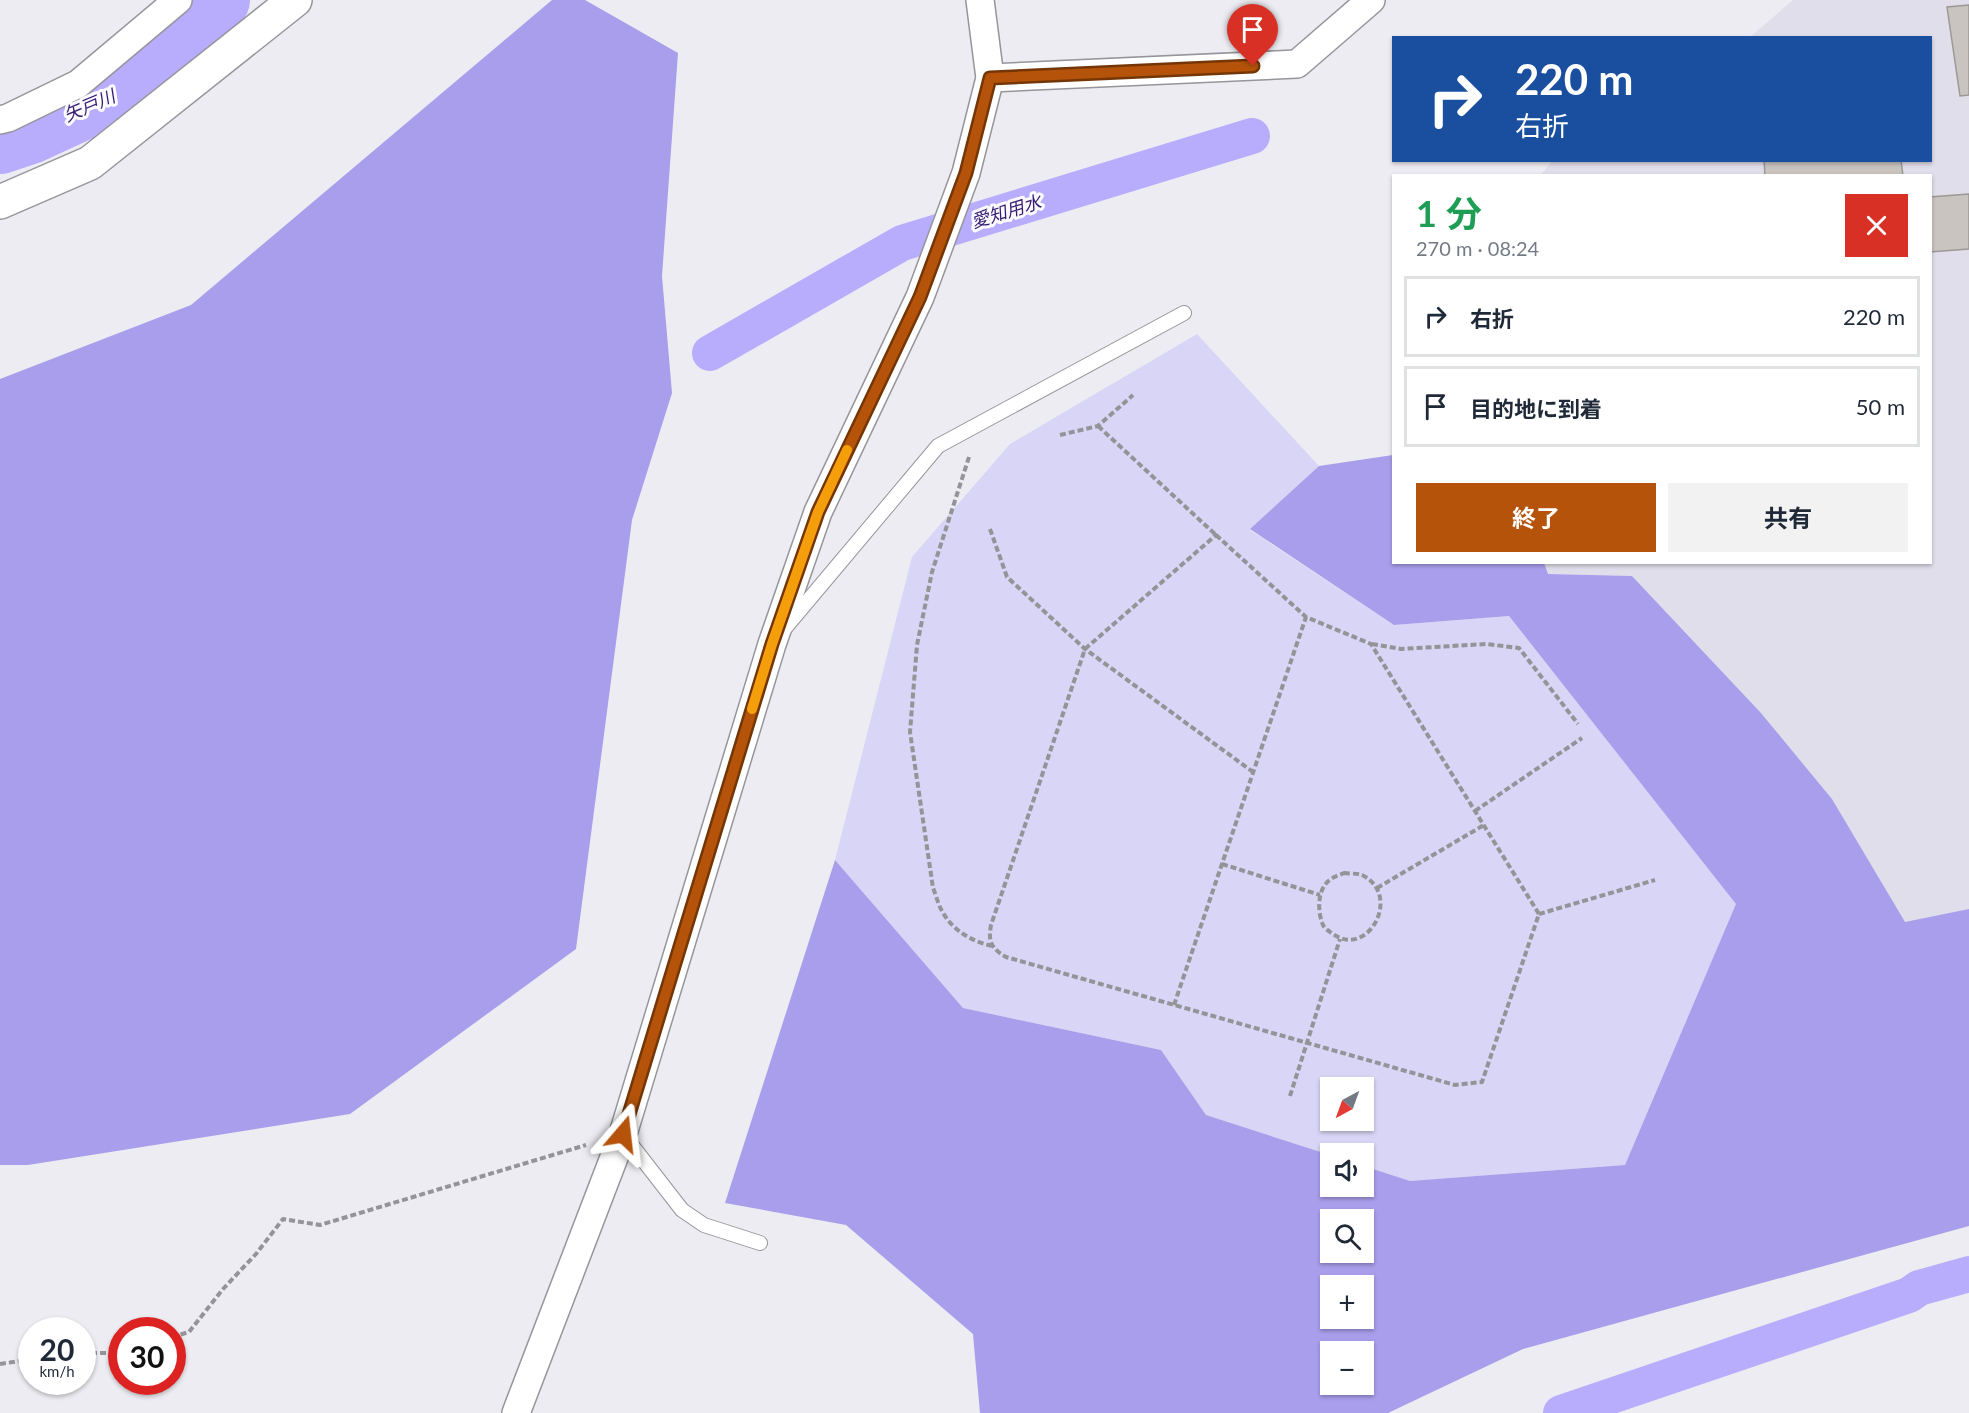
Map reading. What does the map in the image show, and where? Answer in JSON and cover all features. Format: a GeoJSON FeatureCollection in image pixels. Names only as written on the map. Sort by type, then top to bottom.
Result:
{"type":"FeatureCollection","features":[{"type":"Feature","properties":{"kind":"street"},"geometry":{"type":"LineString","coordinates":[[0,120],[78,84],[178,0]]}},
{"type":"Feature","properties":{"kind":"street"},"geometry":{"type":"LineString","coordinates":[[0,202],[90,163],[295,0]]}},
{"type":"Feature","properties":{"kind":"street"},"geometry":{"type":"LineString","coordinates":[[516,1413],[623,1134],[772,644],[818,512],[920,297],[966,173],[990,78],[980,0]]}},
{"type":"Feature","properties":{"kind":"street"},"geometry":{"type":"LineString","coordinates":[[990,78],[1297,64],[1371,0]]}},
{"type":"Feature","properties":{"kind":"lane"},"geometry":{"type":"LineString","coordinates":[[772,644],[938,446],[1184,312]]}},
{"type":"Feature","properties":{"kind":"lane"},"geometry":{"type":"LineString","coordinates":[[623,1134],[682,1210],[704,1225],[760,1243]]}},
{"type":"Feature","properties":{"kind":"path"},"geometry":{"type":"LineString","coordinates":[[1060,435],[1098,426],[1133,395]]}},
{"type":"Feature","properties":{"kind":"path"},"geometry":{"type":"LineString","coordinates":[[982,422],[962,473],[932,573],[917,645],[910,732],[933,888],[942,912],[956,930],[980,944],[993,946]]}},
{"type":"Feature","properties":{"kind":"path"},"geometry":{"type":"LineString","coordinates":[[1098,426],[1306,617],[1371,644],[1401,649],[1486,644],[1519,648],[1578,724]]}},
{"type":"Feature","properties":{"kind":"path"},"geometry":{"type":"LineString","coordinates":[[990,529],[1007,577],[1085,649],[1253,772]]}},
{"type":"Feature","properties":{"kind":"path"},"geometry":{"type":"LineString","coordinates":[[1216,535],[1085,649],[991,925],[989,936],[995,950],[1006,957],[1455,1085],[1482,1082],[1539,914]]}},
{"type":"Feature","properties":{"kind":"path"},"geometry":{"type":"LineString","coordinates":[[1174,1005],[1306,617]]}},
{"type":"Feature","properties":{"kind":"path"},"geometry":{"type":"LineString","coordinates":[[1371,644],[1539,914]]}},
{"type":"Feature","properties":{"kind":"path"},"geometry":{"type":"LineString","coordinates":[[1475,811],[1581,738]]}},
{"type":"Feature","properties":{"kind":"path"},"geometry":{"type":"LineString","coordinates":[[1377,888],[1484,825]]}},
{"type":"Feature","properties":{"kind":"path"},"geometry":{"type":"LineString","coordinates":[[1222,864],[1320,895]]}},
{"type":"Feature","properties":{"kind":"path"},"geometry":{"type":"LineString","coordinates":[[1344,873],[1362,875],[1377,888],[1381,902],[1379,917],[1370,931],[1357,939],[1340,939],[1324,928],[1319,912],[1320,895],[1329,879],[1344,873]]}},
{"type":"Feature","properties":{"kind":"path"},"geometry":{"type":"LineString","coordinates":[[1539,914],[1655,880]]}},
{"type":"Feature","properties":{"kind":"path"},"geometry":{"type":"LineString","coordinates":[[1290,1096],[1340,939]]}},
{"type":"Feature","properties":{"kind":"path"},"geometry":{"type":"LineString","coordinates":[[186,1333],[256,1254],[283,1219],[321,1225],[623,1134]]}},
{"type":"Feature","properties":{"kind":"path"},"geometry":{"type":"LineString","coordinates":[[0,1364],[18,1361]]}},
{"type":"Feature","properties":{"kind":"shaded area"},"geometry":{"type":"Polygon","coordinates":[[[552,0],[585,0],[678,53],[662,276],[672,393],[632,520],[576,949],[350,1114],[28,1165],[0,1165],[0,379],[191,305],[552,0]]]}},
{"type":"Feature","properties":{"kind":"shaded area"},"geometry":{"type":"Polygon","coordinates":[[[1793,0],[1969,0],[1969,909],[1905,923],[1832,799],[1761,713],[1632,576],[1547,574],[1544,564],[1932,564],[1932,174],[1542,174],[1551,162],[1932,162],[1932,36],[1751,36],[1793,0]]]}},
{"type":"Feature","properties":{"kind":"shaded area"},"geometry":{"type":"Polygon","coordinates":[[[1197,334],[1319,466],[1250,530],[1394,625],[1509,616],[1737,904],[1625,1165],[1410,1181],[1374,1169],[1374,1143],[1320,1143],[1320,1152],[1206,1115],[1161,1050],[963,1008],[835,860],[912,557],[1010,444],[1197,334]]]}},
{"type":"Feature","properties":{"kind":"shaded area"},"geometry":{"type":"Polygon","coordinates":[[[1392,455],[1392,564],[1544,564],[1548,574],[1632,576],[1761,713],[1832,799],[1905,922],[1969,909],[1969,1226],[1523,1349],[1388,1413],[980,1413],[973,1334],[846,1225],[725,1203],[835,860],[963,1008],[1161,1050],[1206,1115],[1320,1152],[1320,1197],[1374,1197],[1374,1169],[1410,1181],[1625,1165],[1736,904],[1509,616],[1394,625],[1250,529],[1319,466],[1392,455]]]}},
{"type":"Feature","properties":{"kind":"building"},"geometry":{"type":"Polygon","coordinates":[[[1969,5],[1969,95],[1960,96],[1947,7],[1969,5]]]}},
{"type":"Feature","properties":{"kind":"building"},"geometry":{"type":"Polygon","coordinates":[[[1764,162],[1901,162],[1903,174],[1765,174],[1764,162]]]}},
{"type":"Feature","properties":{"kind":"building"},"geometry":{"type":"Polygon","coordinates":[[[1969,194],[1969,249],[1932,252],[1932,197],[1969,194]]]}},
{"type":"Feature","properties":{"kind":"waterway","name":"矢戸川"},"geometry":{"type":"LineString","coordinates":[[0,143],[30,133],[121,91],[219,0]]}},
{"type":"Feature","properties":{"kind":"waterway","name":"愛知用水"},"geometry":{"type":"LineString","coordinates":[[710,353],[902,243],[1252,136]]}},
{"type":"Feature","properties":{"kind":"waterway"},"geometry":{"type":"LineString","coordinates":[[1561,1413],[1909,1295],[1919,1288],[1969,1274]]}},
{"type":"Feature","properties":{"kind":"slow traffic"},"geometry":{"type":"LineString","coordinates":[[752,709],[818,512],[847,450]]}},
{"type":"Feature","properties":{"kind":"route"},"geometry":{"type":"LineString","coordinates":[[623,1134],[772,644],[818,512],[920,297],[966,173],[990,78],[1253,66]]}}]}
